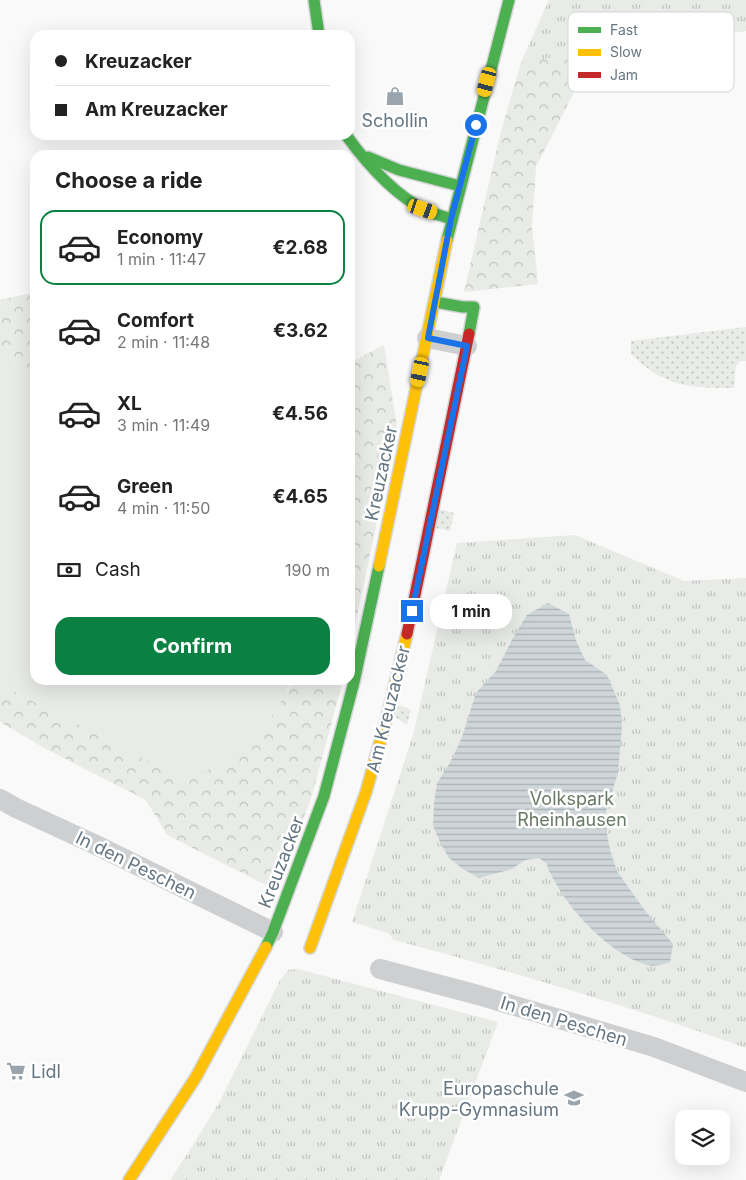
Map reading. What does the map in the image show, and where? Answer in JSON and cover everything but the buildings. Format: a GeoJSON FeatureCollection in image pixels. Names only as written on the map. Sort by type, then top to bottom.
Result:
{"type":"FeatureCollection","features":[{"type":"Feature","properties":{"kind":"street"},"geometry":{"type":"LineString","coordinates":[[314,0],[318,30]]}},
{"type":"Feature","properties":{"kind":"street","name":"Kreuzacker"},"geometry":{"type":"LineString","coordinates":[[355,677],[428,338],[451,219],[509,0]]}},
{"type":"Feature","properties":{"kind":"street"},"geometry":{"type":"LineString","coordinates":[[349,140],[358,153],[391,186],[423,209],[451,219]]}},
{"type":"Feature","properties":{"kind":"street"},"geometry":{"type":"LineString","coordinates":[[358,153],[399,170],[460,186]]}},
{"type":"Feature","properties":{"kind":"street","name":"Am Kreuzacker"},"geometry":{"type":"LineString","coordinates":[[310,948],[372,772],[393,692],[412,611],[467,346],[474,307],[435,302]]}},
{"type":"Feature","properties":{"kind":"street"},"geometry":{"type":"LineString","coordinates":[[428,338],[467,346]]}},
{"type":"Feature","properties":{"kind":"street","name":"Kreuzacker"},"geometry":{"type":"LineString","coordinates":[[129,1180],[196,1077],[272,932],[316,820],[353,685]]}},
{"type":"Feature","properties":{"kind":"street","name":"In den Peschen"},"geometry":{"type":"LineString","coordinates":[[0,799],[272,932]]}},
{"type":"Feature","properties":{"kind":"street","name":"In den Peschen"},"geometry":{"type":"LineString","coordinates":[[380,969],[478,995],[654,1048],[746,1082]]}},
{"type":"Feature","properties":{"kind":"green space"},"geometry":{"type":"Polygon","coordinates":[[[549,0],[746,0],[746,31],[734,32],[734,12],[568,12],[568,92],[574,92],[536,167],[532,227],[538,284],[464,292],[501,131],[521,63],[549,0]]]}},
{"type":"Feature","properties":{"kind":"green space"},"geometry":{"type":"Polygon","coordinates":[[[549,0],[746,0],[746,31],[734,32],[734,12],[568,12],[568,54],[521,63],[549,0]]]}},
{"type":"Feature","properties":{"kind":"green space"},"geometry":{"type":"Polygon","coordinates":[[[30,293],[30,373],[14,365],[0,362],[0,300],[30,293]]]}},
{"type":"Feature","properties":{"kind":"green space"},"geometry":{"type":"Polygon","coordinates":[[[746,327],[746,361],[740,361],[736,366],[734,388],[690,386],[678,383],[655,373],[631,354],[631,341],[746,327]]]}},
{"type":"Feature","properties":{"kind":"green space"},"geometry":{"type":"Polygon","coordinates":[[[384,345],[397,427],[355,625],[355,360],[384,345]]]}},
{"type":"Feature","properties":{"kind":"green space"},"geometry":{"type":"Polygon","coordinates":[[[0,362],[14,365],[30,373],[30,685],[289,685],[272,715],[244,748],[223,763],[183,779],[0,684],[0,362]]]}},
{"type":"Feature","properties":{"kind":"green space"},"geometry":{"type":"Polygon","coordinates":[[[438,509],[454,513],[450,531],[435,528],[438,509]]]}},
{"type":"Feature","properties":{"kind":"green space","name":"Volkspark Rheinhausen"},"geometry":{"type":"Polygon","coordinates":[[[575,535],[684,581],[746,578],[746,1048],[571,990],[394,940],[388,933],[352,922],[413,735],[457,543],[575,535]]]}},
{"type":"Feature","properties":{"kind":"green space"},"geometry":{"type":"Polygon","coordinates":[[[0,684],[184,779],[288,690],[290,685],[342,685],[312,796],[276,890],[167,835],[146,800],[46,749],[0,722],[0,684]]]}},
{"type":"Feature","properties":{"kind":"green space"},"geometry":{"type":"Polygon","coordinates":[[[397,704],[411,710],[407,725],[394,716],[397,704]]]}},
{"type":"Feature","properties":{"kind":"green space"},"geometry":{"type":"Polygon","coordinates":[[[298,969],[498,1022],[439,1180],[170,1180],[220,1101],[279,982],[288,970],[298,969]]]}},
{"type":"Feature","properties":{"kind":"shaded area"},"geometry":{"type":"Polygon","coordinates":[[[548,603],[569,614],[576,640],[585,660],[607,675],[620,705],[622,726],[618,773],[604,818],[610,850],[617,871],[643,908],[673,944],[670,962],[653,966],[637,962],[604,940],[575,911],[557,886],[547,864],[539,858],[525,860],[512,869],[479,878],[449,858],[433,826],[437,783],[451,761],[462,737],[476,693],[496,671],[527,615],[548,603]]]}},
{"type":"Feature","properties":{"kind":"traffic: fast"},"geometry":{"type":"LineString","coordinates":[[314,0],[318,30]]}},
{"type":"Feature","properties":{"kind":"traffic: fast"},"geometry":{"type":"LineString","coordinates":[[447,240],[509,0]]}},
{"type":"Feature","properties":{"kind":"traffic: fast"},"geometry":{"type":"LineString","coordinates":[[350,140],[381,177],[402,196],[431,213],[451,219]]}},
{"type":"Feature","properties":{"kind":"traffic: fast"},"geometry":{"type":"LineString","coordinates":[[368,157],[399,170],[460,186]]}},
{"type":"Feature","properties":{"kind":"traffic: fast"},"geometry":{"type":"LineString","coordinates":[[435,302],[474,307],[469,334]]}},
{"type":"Feature","properties":{"kind":"traffic: fast"},"geometry":{"type":"LineString","coordinates":[[355,677],[379,566]]}},
{"type":"Feature","properties":{"kind":"traffic: fast"},"geometry":{"type":"LineString","coordinates":[[266,947],[324,796],[353,685]]}},
{"type":"Feature","properties":{"kind":"traffic: slow"},"geometry":{"type":"LineString","coordinates":[[379,566],[447,240]]}},
{"type":"Feature","properties":{"kind":"traffic: slow"},"geometry":{"type":"LineString","coordinates":[[310,948],[366,792],[407,634]]}},
{"type":"Feature","properties":{"kind":"traffic: slow"},"geometry":{"type":"LineString","coordinates":[[129,1180],[196,1077],[266,947]]}},
{"type":"Feature","properties":{"kind":"traffic: jam"},"geometry":{"type":"LineString","coordinates":[[407,634],[469,334]]}},
{"type":"Feature","properties":{"kind":"place","name":"Schollin"},"geometry":{"type":"Point","coordinates":[395,96]}},
{"type":"Feature","properties":{"kind":"place","name":"Lidl"},"geometry":{"type":"Point","coordinates":[16,1071]}},
{"type":"Feature","properties":{"kind":"place","name":"Europaschule Krupp-Gymnasium"},"geometry":{"type":"Point","coordinates":[574,1098]}},
{"type":"Feature","properties":{"kind":"route"},"geometry":{"type":"LineString","coordinates":[[412,611],[467,346],[428,338],[451,219],[476,125]]}}]}
